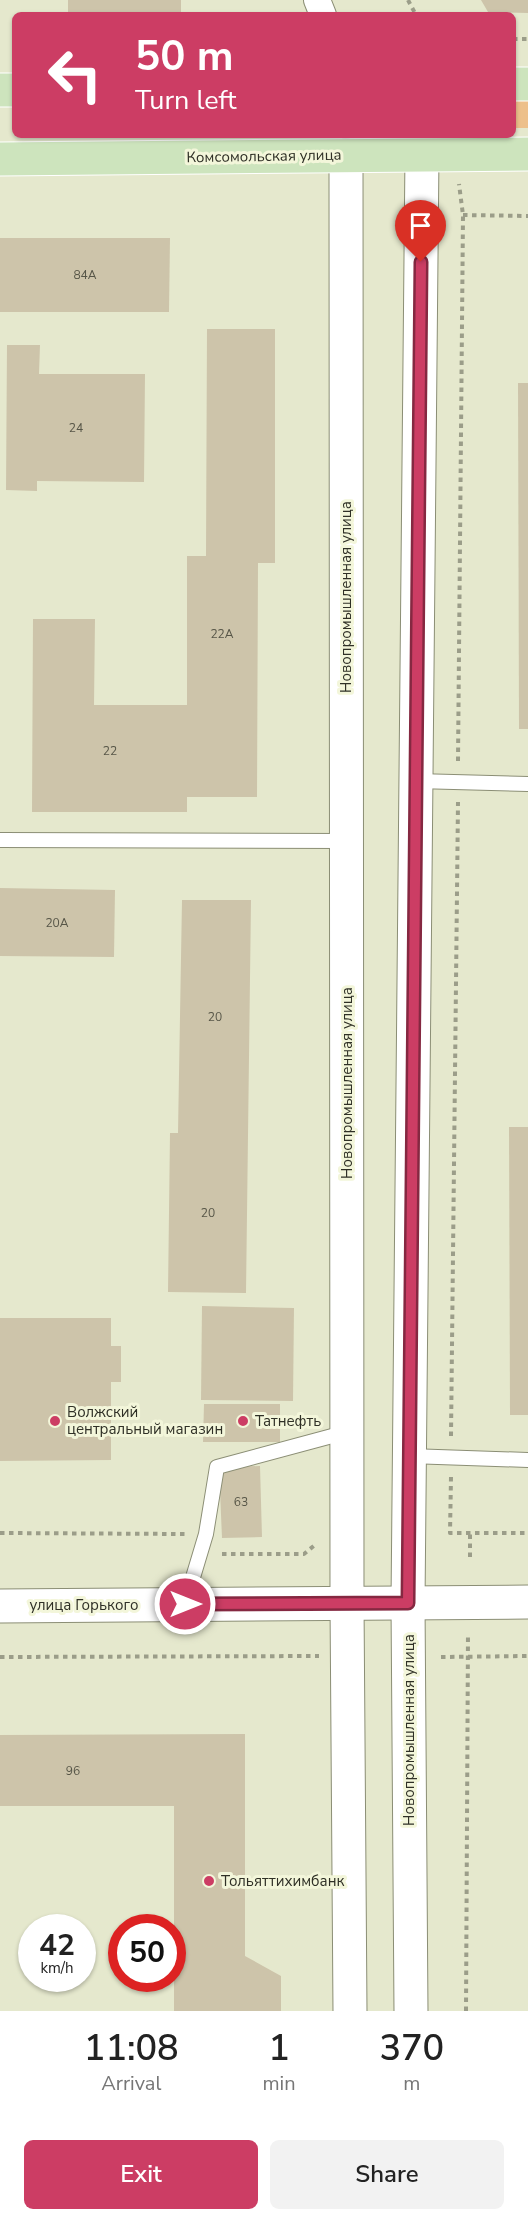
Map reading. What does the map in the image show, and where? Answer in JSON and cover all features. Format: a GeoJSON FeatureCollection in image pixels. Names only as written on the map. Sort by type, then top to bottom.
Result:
{"type":"FeatureCollection","features":[{"type":"Feature","properties":{"kind":"main road","name":"Комсомольская улица"},"geometry":{"type":"LineString","coordinates":[[0,159],[100,146],[346,156],[528,154]]}},
{"type":"Feature","properties":{"kind":"main road","name":"Новопромышленная улица"},"geometry":{"type":"LineString","coordinates":[[411,2011],[408,1603],[422,154]]}},
{"type":"Feature","properties":{"kind":"main road","name":"Новопромышленная улица"},"geometry":{"type":"LineString","coordinates":[[346,156],[347,1603],[350,2011]]}},
{"type":"Feature","properties":{"kind":"main road","name":"улица Горького"},"geometry":{"type":"LineString","coordinates":[[0,1606],[528,1602]]}},
{"type":"Feature","properties":{"kind":"lane"},"geometry":{"type":"LineString","coordinates":[[416,781],[528,784]]}},
{"type":"Feature","properties":{"kind":"lane"},"geometry":{"type":"LineString","coordinates":[[0,840],[346,841]]}},
{"type":"Feature","properties":{"kind":"lane"},"geometry":{"type":"LineString","coordinates":[[185,1604],[206,1534],[217,1467],[347,1432]]}},
{"type":"Feature","properties":{"kind":"lane"},"geometry":{"type":"LineString","coordinates":[[409,1456],[528,1460]]}},
{"type":"Feature","properties":{"kind":"path"},"geometry":{"type":"LineString","coordinates":[[451,1438],[463,215],[459,183]]}},
{"type":"Feature","properties":{"kind":"path"},"geometry":{"type":"LineString","coordinates":[[463,215],[528,216]]}},
{"type":"Feature","properties":{"kind":"path"},"geometry":{"type":"LineString","coordinates":[[451,1473],[450,1533],[528,1533]]}},
{"type":"Feature","properties":{"kind":"path"},"geometry":{"type":"LineString","coordinates":[[0,1533],[206,1534]]}},
{"type":"Feature","properties":{"kind":"path"},"geometry":{"type":"LineString","coordinates":[[470,1533],[470,1557]]}},
{"type":"Feature","properties":{"kind":"path"},"geometry":{"type":"LineString","coordinates":[[200,1555],[304,1554],[320,1541]]}},
{"type":"Feature","properties":{"kind":"path"},"geometry":{"type":"LineString","coordinates":[[466,2011],[469,1627]]}},
{"type":"Feature","properties":{"kind":"path"},"geometry":{"type":"LineString","coordinates":[[0,1657],[323,1656]]}},
{"type":"Feature","properties":{"kind":"path"},"geometry":{"type":"LineString","coordinates":[[441,1658],[528,1656]]}},
{"type":"Feature","properties":{"kind":"shaded area"},"geometry":{"type":"Polygon","coordinates":[[[516,99],[528,99],[528,128],[516,128],[516,99]]]}},
{"type":"Feature","properties":{"kind":"building"},"geometry":{"type":"Polygon","coordinates":[[[68,0],[181,0],[181,12],[68,12],[68,0]]]}},
{"type":"Feature","properties":{"kind":"building"},"geometry":{"type":"Polygon","coordinates":[[[481,0],[528,0],[528,13],[488,12],[481,0]]]}},
{"type":"Feature","properties":{"kind":"building"},"geometry":{"type":"Polygon","coordinates":[[[0,238],[170,238],[169,312],[0,312],[0,238]]]}},
{"type":"Feature","properties":{"kind":"building"},"geometry":{"type":"Polygon","coordinates":[[[207,329],[275,329],[275,563],[258,563],[257,797],[187,797],[187,812],[32,812],[33,619],[95,619],[94,705],[187,705],[187,556],[206,556],[207,329]]]}},
{"type":"Feature","properties":{"kind":"building"},"geometry":{"type":"Polygon","coordinates":[[[7,345],[40,345],[39,374],[145,374],[144,482],[37,481],[37,491],[6,490],[7,345]]]}},
{"type":"Feature","properties":{"kind":"building"},"geometry":{"type":"Polygon","coordinates":[[[518,383],[528,383],[528,729],[519,729],[518,383]]]}},
{"type":"Feature","properties":{"kind":"building"},"geometry":{"type":"Polygon","coordinates":[[[0,888],[115,890],[114,957],[0,956],[0,888]]]}},
{"type":"Feature","properties":{"kind":"building"},"geometry":{"type":"Polygon","coordinates":[[[182,900],[251,900],[246,1293],[168,1292],[170,1133],[178,1133],[182,900]]]}},
{"type":"Feature","properties":{"kind":"building"},"geometry":{"type":"Polygon","coordinates":[[[509,1127],[528,1127],[528,1415],[510,1415],[509,1127]]]}},
{"type":"Feature","properties":{"kind":"building"},"geometry":{"type":"Polygon","coordinates":[[[202,1306],[294,1308],[293,1401],[201,1400],[202,1306]]]}},
{"type":"Feature","properties":{"kind":"building","name":"Волжский центральный магазин"},"geometry":{"type":"Polygon","coordinates":[[[0,1318],[111,1318],[111,1346],[121,1346],[121,1382],[111,1382],[111,1460],[0,1461],[0,1318]]]}},
{"type":"Feature","properties":{"kind":"building"},"geometry":{"type":"Polygon","coordinates":[[[204,1404],[280,1404],[280,1442],[203,1442],[204,1404]]]}},
{"type":"Feature","properties":{"kind":"building"},"geometry":{"type":"Polygon","coordinates":[[[260,1466],[262,1537],[222,1538],[219,1467],[260,1466]]]}},
{"type":"Feature","properties":{"kind":"building"},"geometry":{"type":"Polygon","coordinates":[[[245,1734],[245,1956],[281,1976],[281,2011],[174,2011],[174,1992],[186,1992],[186,1914],[174,1914],[174,1806],[0,1806],[0,1735],[245,1734]]]}},
{"type":"Feature","properties":{"kind":"place","name":"Волжский центральный магазин"},"geometry":{"type":"Point","coordinates":[55,1421]}},
{"type":"Feature","properties":{"kind":"place","name":"Татнефть"},"geometry":{"type":"Point","coordinates":[243,1421]}},
{"type":"Feature","properties":{"kind":"place","name":"Тольяттихимбанк"},"geometry":{"type":"Point","coordinates":[209,1881]}},
{"type":"Feature","properties":{"kind":"route"},"geometry":{"type":"LineString","coordinates":[[185,1604],[408,1603],[421,262]]}}]}
